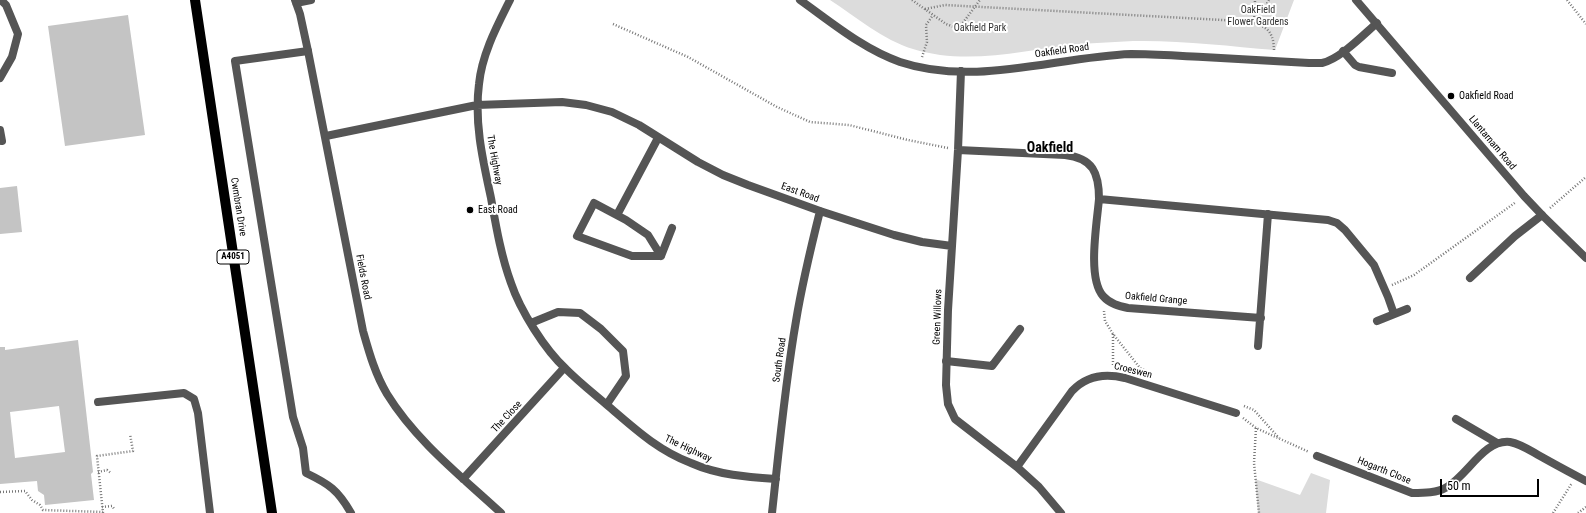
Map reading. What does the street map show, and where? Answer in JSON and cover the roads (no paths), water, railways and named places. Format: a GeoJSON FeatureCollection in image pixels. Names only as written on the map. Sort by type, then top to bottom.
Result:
{"type":"FeatureCollection","features":[{"type":"Feature","properties":{"kind":"main road","name":"Cwmbran Drive"},"geometry":{"type":"LineString","coordinates":[[195,0],[272,513]]}},
{"type":"Feature","properties":{"kind":"street"},"geometry":{"type":"LineString","coordinates":[[295,1],[311,0]]}},
{"type":"Feature","properties":{"kind":"street","name":"The Highway"},"geometry":{"type":"LineString","coordinates":[[510,0],[497,25],[487,52],[479,82],[477,105],[478,130],[499,240],[511,284],[531,323],[564,368],[607,404],[639,434],[666,452],[691,464],[712,471],[741,476],[776,479]]}},
{"type":"Feature","properties":{"kind":"street","name":"Oakfield Road"},"geometry":{"type":"LineString","coordinates":[[800,0],[866,45],[900,62],[918,67],[961,71],[993,71],[1132,54],[1322,63],[1343,51],[1377,23]]}},
{"type":"Feature","properties":{"kind":"street","name":"Llantarnam Road"},"geometry":{"type":"LineString","coordinates":[[1356,0],[1524,196],[1586,258]]}},
{"type":"Feature","properties":{"kind":"street","name":"Fields Road"},"geometry":{"type":"LineString","coordinates":[[295,1],[300,14],[326,136],[370,358],[387,393],[412,427],[436,454],[501,513]]}},
{"type":"Feature","properties":{"kind":"street"},"geometry":{"type":"LineString","coordinates":[[0,78],[12,57],[18,34],[2,4]]}},
{"type":"Feature","properties":{"kind":"street"},"geometry":{"type":"LineString","coordinates":[[308,51],[235,61],[293,417],[303,448],[306,473],[325,482],[341,497],[351,513]]}},
{"type":"Feature","properties":{"kind":"street"},"geometry":{"type":"LineString","coordinates":[[1343,51],[1355,65],[1359,67],[1392,73]]}},
{"type":"Feature","properties":{"kind":"street","name":"Green Willows"},"geometry":{"type":"LineString","coordinates":[[961,71],[946,362],[948,404],[955,419],[1017,467],[1040,487],[1061,513]]}},
{"type":"Feature","properties":{"kind":"street","name":"East Road"},"geometry":{"type":"LineString","coordinates":[[326,136],[477,105],[562,102],[586,105],[612,112],[639,125],[658,138],[724,175],[820,211],[922,242],[952,246]]}},
{"type":"Feature","properties":{"kind":"street"},"geometry":{"type":"LineString","coordinates":[[0,130],[2,141]]}},
{"type":"Feature","properties":{"kind":"street"},"geometry":{"type":"LineString","coordinates":[[617,215],[658,138]]}},
{"type":"Feature","properties":{"kind":"street"},"geometry":{"type":"LineString","coordinates":[[958,150],[1065,155],[1081,159],[1091,166],[1097,176],[1099,199],[1319,218],[1337,223],[1345,230],[1374,265],[1385,288],[1394,314]]}},
{"type":"Feature","properties":{"kind":"street","name":"Oakfield Grange"},"geometry":{"type":"LineString","coordinates":[[1099,199],[1094,278],[1098,288],[1109,301],[1128,308],[1260,318]]}},
{"type":"Feature","properties":{"kind":"street"},"geometry":{"type":"LineString","coordinates":[[594,203],[617,215],[648,235],[661,256],[632,256],[577,236],[594,203]]}},
{"type":"Feature","properties":{"kind":"street","name":"South Road"},"geometry":{"type":"LineString","coordinates":[[772,513],[787,379],[796,320],[820,211]]}},
{"type":"Feature","properties":{"kind":"street"},"geometry":{"type":"LineString","coordinates":[[1258,346],[1268,214]]}},
{"type":"Feature","properties":{"kind":"street"},"geometry":{"type":"LineString","coordinates":[[1470,278],[1515,236],[1542,215]]}},
{"type":"Feature","properties":{"kind":"street"},"geometry":{"type":"LineString","coordinates":[[661,256],[672,228]]}},
{"type":"Feature","properties":{"kind":"street"},"geometry":{"type":"LineString","coordinates":[[1377,321],[1407,309]]}},
{"type":"Feature","properties":{"kind":"street"},"geometry":{"type":"LineString","coordinates":[[531,323],[558,312],[580,313],[601,329],[623,351],[626,376],[607,404]]}},
{"type":"Feature","properties":{"kind":"street"},"geometry":{"type":"LineString","coordinates":[[946,362],[992,366],[1020,329]]}},
{"type":"Feature","properties":{"kind":"street","name":"The Close"},"geometry":{"type":"LineString","coordinates":[[463,479],[564,368]]}},
{"type":"Feature","properties":{"kind":"street","name":"Croeswen"},"geometry":{"type":"LineString","coordinates":[[1017,467],[1078,384],[1094,376],[1114,375],[1236,413]]}},
{"type":"Feature","properties":{"kind":"street"},"geometry":{"type":"LineString","coordinates":[[98,402],[184,393],[194,399],[198,413],[210,513]]}},
{"type":"Feature","properties":{"kind":"street"},"geometry":{"type":"LineString","coordinates":[[1456,419],[1497,443],[1510,442],[1523,447],[1586,481]]}},
{"type":"Feature","properties":{"kind":"street","name":"Hogarth Close"},"geometry":{"type":"LineString","coordinates":[[1317,456],[1412,493],[1425,493],[1435,492],[1447,487],[1487,449],[1497,443]]}},
{"type":"Feature","properties":{"kind":"place","name":"Oakfield Road"},"geometry":{"type":"Point","coordinates":[1451,96]}},
{"type":"Feature","properties":{"kind":"place","name":"East Road"},"geometry":{"type":"Point","coordinates":[470,210]}},
{"type":"Feature","properties":{"kind":"district","name":"Oakfield"},"geometry":{"type":"Point","coordinates":[1050,148]}},
{"type":"Feature","properties":{"kind":"park label","name":"OakField Flower Gardens"},"geometry":{"type":"Point","coordinates":[1258,16]}},
{"type":"Feature","properties":{"kind":"park label","name":"Oakfield Park"},"geometry":{"type":"Point","coordinates":[980,28]}}]}
